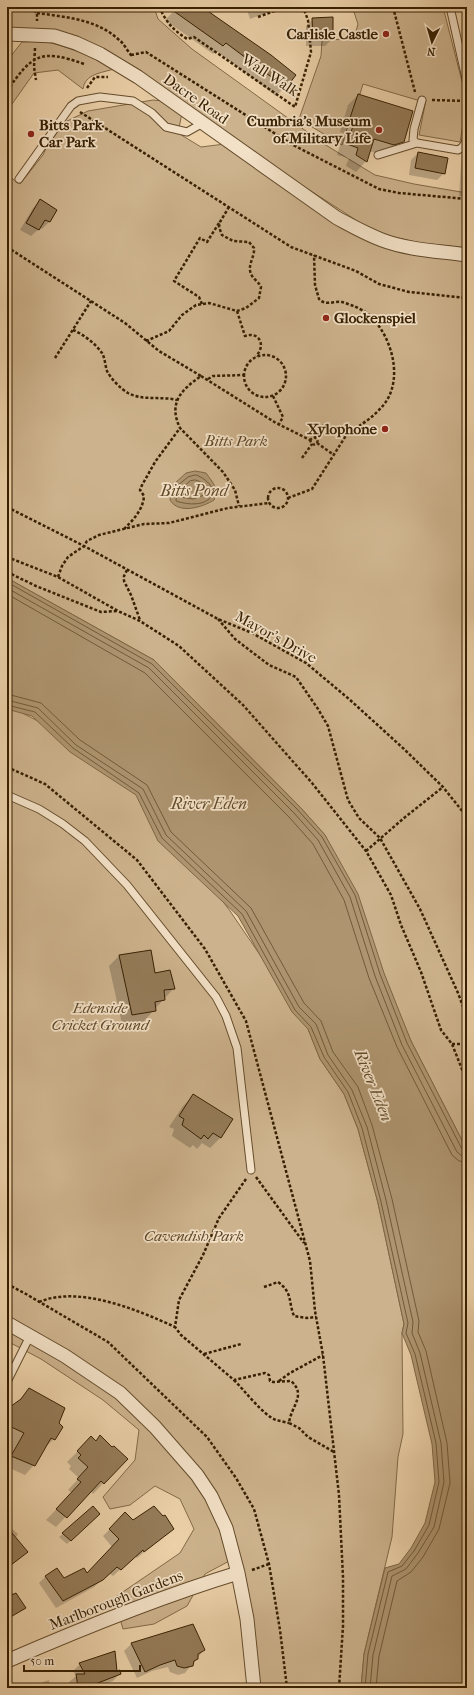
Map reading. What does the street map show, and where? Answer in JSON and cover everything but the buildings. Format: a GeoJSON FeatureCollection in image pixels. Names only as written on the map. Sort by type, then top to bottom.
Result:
{"type":"FeatureCollection","features":[{"type":"Feature","properties":{"kind":"street","name":"Dacre Road"},"geometry":{"type":"LineString","coordinates":[[7,34],[54,36],[76,43],[100,54],[138,77],[338,218],[357,229],[383,240],[411,248],[467,255]]}},
{"type":"Feature","properties":{"kind":"street"},"geometry":{"type":"LineString","coordinates":[[7,1323],[65,1356],[120,1393],[155,1427],[192,1470],[211,1496],[226,1528],[238,1573],[247,1620],[254,1688]]}},
{"type":"Feature","properties":{"kind":"street","name":"Marlborough Gardens"},"geometry":{"type":"LineString","coordinates":[[7,1661],[111,1617],[238,1573]]}},
{"type":"Feature","properties":{"kind":"lane"},"geometry":{"type":"LineString","coordinates":[[450,7],[467,83]]}},
{"type":"Feature","properties":{"kind":"lane"},"geometry":{"type":"LineString","coordinates":[[19,179],[71,106],[78,101],[100,97],[133,101],[152,113],[166,127],[187,132],[203,123]]}},
{"type":"Feature","properties":{"kind":"lane"},"geometry":{"type":"LineString","coordinates":[[417,143],[413,140],[412,136],[422,100]]}},
{"type":"Feature","properties":{"kind":"lane"},"geometry":{"type":"LineString","coordinates":[[378,155],[417,143],[458,150],[463,147],[466,142],[467,134]]}},
{"type":"Feature","properties":{"kind":"lane"},"geometry":{"type":"LineString","coordinates":[[7,795],[39,809],[63,824],[85,841],[127,885],[216,998],[226,1016],[237,1048],[251,1170]]}},
{"type":"Feature","properties":{"kind":"lane"},"geometry":{"type":"LineString","coordinates":[[7,1382],[30,1336]]}},
{"type":"Feature","properties":{"kind":"path","name":"Wall Walk"},"geometry":{"type":"LineString","coordinates":[[159,7],[165,20],[172,28],[186,39],[194,37],[295,108],[311,52],[308,20],[304,8],[311,7]]}},
{"type":"Feature","properties":{"kind":"path"},"geometry":{"type":"LineString","coordinates":[[258,17],[285,7]]}},
{"type":"Feature","properties":{"kind":"path"},"geometry":{"type":"LineString","coordinates":[[393,7],[417,100],[467,102]]}},
{"type":"Feature","properties":{"kind":"path"},"geometry":{"type":"LineString","coordinates":[[37,13],[74,18],[96,25],[119,39],[131,55],[137,59]]}},
{"type":"Feature","properties":{"kind":"path"},"geometry":{"type":"LineString","coordinates":[[131,55],[146,52],[293,145],[379,189],[399,193],[467,199]]}},
{"type":"Feature","properties":{"kind":"path"},"geometry":{"type":"LineString","coordinates":[[7,91],[24,67],[34,59],[49,55],[65,57],[91,66]]}},
{"type":"Feature","properties":{"kind":"path"},"geometry":{"type":"LineString","coordinates":[[87,99],[87,87],[95,77],[112,76],[107,74]]}},
{"type":"Feature","properties":{"kind":"path"},"geometry":{"type":"LineString","coordinates":[[71,106],[291,247],[356,271],[379,284],[409,292],[467,298]]}},
{"type":"Feature","properties":{"kind":"path"},"geometry":{"type":"LineString","coordinates":[[202,304],[200,297],[174,281],[200,238],[207,242],[229,207]]}},
{"type":"Feature","properties":{"kind":"path"},"geometry":{"type":"LineString","coordinates":[[146,341],[169,331],[182,315],[196,305],[215,304],[236,310],[251,305],[260,295],[261,287],[253,277],[250,270],[254,256],[254,248],[248,242],[227,239],[220,231],[220,222]]}},
{"type":"Feature","properties":{"kind":"path"},"geometry":{"type":"LineString","coordinates":[[7,247],[125,323],[159,351],[208,379],[279,424],[310,440],[312,444]]}},
{"type":"Feature","properties":{"kind":"path"},"geometry":{"type":"LineString","coordinates":[[58,577],[62,566],[68,557],[84,546],[87,541],[100,535],[144,524],[175,522],[239,506],[269,503],[274,507],[280,508],[285,505],[288,498],[312,489],[348,434],[353,429],[361,425],[385,403],[391,391],[394,370],[392,354],[385,336],[367,313],[342,302],[326,303],[319,299],[314,285],[314,255]]}},
{"type":"Feature","properties":{"kind":"path"},"geometry":{"type":"LineString","coordinates":[[55,358],[91,301]]}},
{"type":"Feature","properties":{"kind":"path"},"geometry":{"type":"LineString","coordinates":[[236,310],[245,336],[256,336],[261,342],[261,350],[248,364],[244,376],[245,384],[254,394],[260,397],[273,396],[280,391],[284,385],[286,371],[278,359],[272,356],[257,356]]}},
{"type":"Feature","properties":{"kind":"path"},"geometry":{"type":"LineString","coordinates":[[73,330],[79,332],[102,353],[108,371],[128,393],[147,398],[166,397],[177,400]]}},
{"type":"Feature","properties":{"kind":"path"},"geometry":{"type":"LineString","coordinates":[[201,376],[190,383],[179,396],[175,406],[175,416],[180,428],[222,472],[235,490],[239,506]]}},
{"type":"Feature","properties":{"kind":"path"},"geometry":{"type":"LineString","coordinates":[[208,379],[213,376],[244,376]]}},
{"type":"Feature","properties":{"kind":"path"},"geometry":{"type":"LineString","coordinates":[[273,396],[283,414],[279,424]]}},
{"type":"Feature","properties":{"kind":"path"},"geometry":{"type":"LineString","coordinates":[[310,440],[315,438],[324,425]]}},
{"type":"Feature","properties":{"kind":"path"},"geometry":{"type":"LineString","coordinates":[[124,530],[143,504],[144,496],[140,490],[141,487],[155,462],[180,428]]}},
{"type":"Feature","properties":{"kind":"path"},"geometry":{"type":"LineString","coordinates":[[315,438],[316,444]]}},
{"type":"Feature","properties":{"kind":"path"},"geometry":{"type":"LineString","coordinates":[[312,444],[316,444],[334,455]]}},
{"type":"Feature","properties":{"kind":"path"},"geometry":{"type":"LineString","coordinates":[[302,458],[312,444]]}},
{"type":"Feature","properties":{"kind":"path"},"geometry":{"type":"LineString","coordinates":[[269,503],[270,493],[275,489],[282,489],[288,498]]}},
{"type":"Feature","properties":{"kind":"path","name":"Mayor's Drive"},"geometry":{"type":"LineString","coordinates":[[7,507],[84,546],[218,618],[252,633],[306,664],[350,699],[404,749],[442,787],[467,817]]}},
{"type":"Feature","properties":{"kind":"path"},"geometry":{"type":"LineString","coordinates":[[7,557],[58,577],[118,611],[140,620],[179,646],[243,705],[312,783],[366,851],[391,895],[441,1030],[452,1044],[467,1082]]}},
{"type":"Feature","properties":{"kind":"path"},"geometry":{"type":"LineString","coordinates":[[127,570],[124,576],[124,581],[140,620]]}},
{"type":"Feature","properties":{"kind":"path"},"geometry":{"type":"LineString","coordinates":[[7,572],[36,586],[101,612],[118,611]]}},
{"type":"Feature","properties":{"kind":"path"},"geometry":{"type":"LineString","coordinates":[[218,618],[235,639],[268,665],[296,677],[328,726],[348,800],[360,818],[380,838],[420,910],[458,993],[467,1017]]}},
{"type":"Feature","properties":{"kind":"path"},"geometry":{"type":"LineString","coordinates":[[7,767],[45,784],[137,860],[205,949],[246,1021],[310,1261],[316,1317],[323,1356],[339,1495],[343,1577],[343,1626],[339,1688]]}},
{"type":"Feature","properties":{"kind":"path"},"geometry":{"type":"LineString","coordinates":[[366,851],[442,787]]}},
{"type":"Feature","properties":{"kind":"path"},"geometry":{"type":"LineString","coordinates":[[452,1044],[467,1044]]}},
{"type":"Feature","properties":{"kind":"path"},"geometry":{"type":"LineString","coordinates":[[175,1327],[179,1300],[203,1255],[219,1218],[251,1170],[306,1245]]}},
{"type":"Feature","properties":{"kind":"path"},"geometry":{"type":"LineString","coordinates":[[264,1287],[278,1282],[285,1287],[290,1294],[294,1316],[307,1318],[316,1317]]}},
{"type":"Feature","properties":{"kind":"path"},"geometry":{"type":"LineString","coordinates":[[39,1302],[51,1297],[78,1296],[129,1307],[175,1327],[181,1335],[234,1380],[261,1409],[275,1420],[289,1423],[299,1428],[308,1437],[334,1452]]}},
{"type":"Feature","properties":{"kind":"path"},"geometry":{"type":"LineString","coordinates":[[204,1354],[241,1344]]}},
{"type":"Feature","properties":{"kind":"path"},"geometry":{"type":"LineString","coordinates":[[277,1382],[290,1373],[323,1356]]}},
{"type":"Feature","properties":{"kind":"path"},"geometry":{"type":"LineString","coordinates":[[234,1380],[265,1373],[269,1376],[270,1381],[291,1381],[297,1386],[299,1394],[290,1414],[289,1423]]}},
{"type":"Feature","properties":{"kind":"path"},"geometry":{"type":"LineString","coordinates":[[238,1573],[269,1564]]}},
{"type":"Feature","properties":{"kind":"green space"},"geometry":{"type":"Polygon","coordinates":[[[7,7],[154,7],[158,19],[192,49],[324,144],[375,175],[414,184],[467,193],[467,248],[420,243],[389,236],[359,222],[263,160],[124,63],[15,29],[7,24],[7,7]]]}},
{"type":"Feature","properties":{"kind":"green space"},"geometry":{"type":"Polygon","coordinates":[[[344,7],[443,7],[467,101],[460,142],[419,135],[426,100],[417,100],[363,84],[360,94],[358,94],[342,145],[299,119],[321,56],[322,40],[347,39],[355,35],[358,24],[354,12],[344,7]]]}},
{"type":"Feature","properties":{"kind":"green space"},"geometry":{"type":"Polygon","coordinates":[[[43,41],[80,52],[114,69],[90,77],[84,84],[83,89],[58,70],[34,73],[7,111],[7,70],[10,57],[22,42],[43,41]]]}},
{"type":"Feature","properties":{"kind":"green space","name":"Bitts Park"},"geometry":{"type":"Polygon","coordinates":[[[153,100],[162,101],[182,113],[178,133],[201,147],[225,144],[329,218],[467,260],[467,1150],[411,1041],[325,835],[300,807],[154,660],[7,578],[7,175],[20,184],[43,155],[47,146],[65,122],[88,111],[153,100]]]}},
{"type":"Feature","properties":{"kind":"green space","name":"Cavendish Park"},"geometry":{"type":"Polygon","coordinates":[[[7,705],[76,741],[126,782],[187,854],[230,911],[286,993],[308,1029],[320,1059],[344,1094],[358,1129],[378,1203],[404,1324],[402,1333],[403,1434],[398,1457],[392,1537],[364,1654],[361,1688],[249,1688],[233,1559],[205,1574],[187,1606],[154,1624],[123,1629],[114,1598],[180,1553],[194,1529],[180,1499],[155,1486],[130,1505],[110,1509],[103,1497],[135,1460],[139,1430],[103,1400],[41,1359],[7,1341],[7,705]]]}},
{"type":"Feature","properties":{"kind":"water","name":"Bitts Pond"},"geometry":{"type":"Polygon","coordinates":[[[195,471],[206,473],[213,483],[216,489],[214,500],[204,505],[191,508],[174,505],[170,500],[173,485],[186,473],[195,471]]]}},
{"type":"Feature","properties":{"kind":"water","name":"River Eden"},"geometry":{"type":"Polygon","coordinates":[[[7,578],[154,660],[300,807],[325,835],[358,894],[384,973],[411,1041],[467,1150],[467,1688],[361,1688],[364,1654],[385,1568],[399,1564],[411,1548],[425,1523],[435,1482],[432,1444],[411,1355],[402,1333],[404,1324],[378,1203],[358,1129],[344,1094],[320,1059],[308,1029],[292,1012],[238,916],[158,841],[136,795],[70,752],[32,716],[7,709],[7,578]]]}},
{"type":"Feature","properties":{"kind":"place","name":"Carlisle Castle"},"geometry":{"type":"Point","coordinates":[386,34]}},
{"type":"Feature","properties":{"kind":"place","name":"Cumbria's Museum of Military Life"},"geometry":{"type":"Point","coordinates":[379,130]}},
{"type":"Feature","properties":{"kind":"place","name":"Bitts Park Car Park"},"geometry":{"type":"Point","coordinates":[31,134]}},
{"type":"Feature","properties":{"kind":"place","name":"Glockenspiel"},"geometry":{"type":"Point","coordinates":[326,318]}},
{"type":"Feature","properties":{"kind":"place","name":"Xylophone"},"geometry":{"type":"Point","coordinates":[385,429]}},
{"type":"Feature","properties":{"kind":"park label","name":"Edenside Cricket Ground"},"geometry":{"type":"Point","coordinates":[100,1016]}}]}
